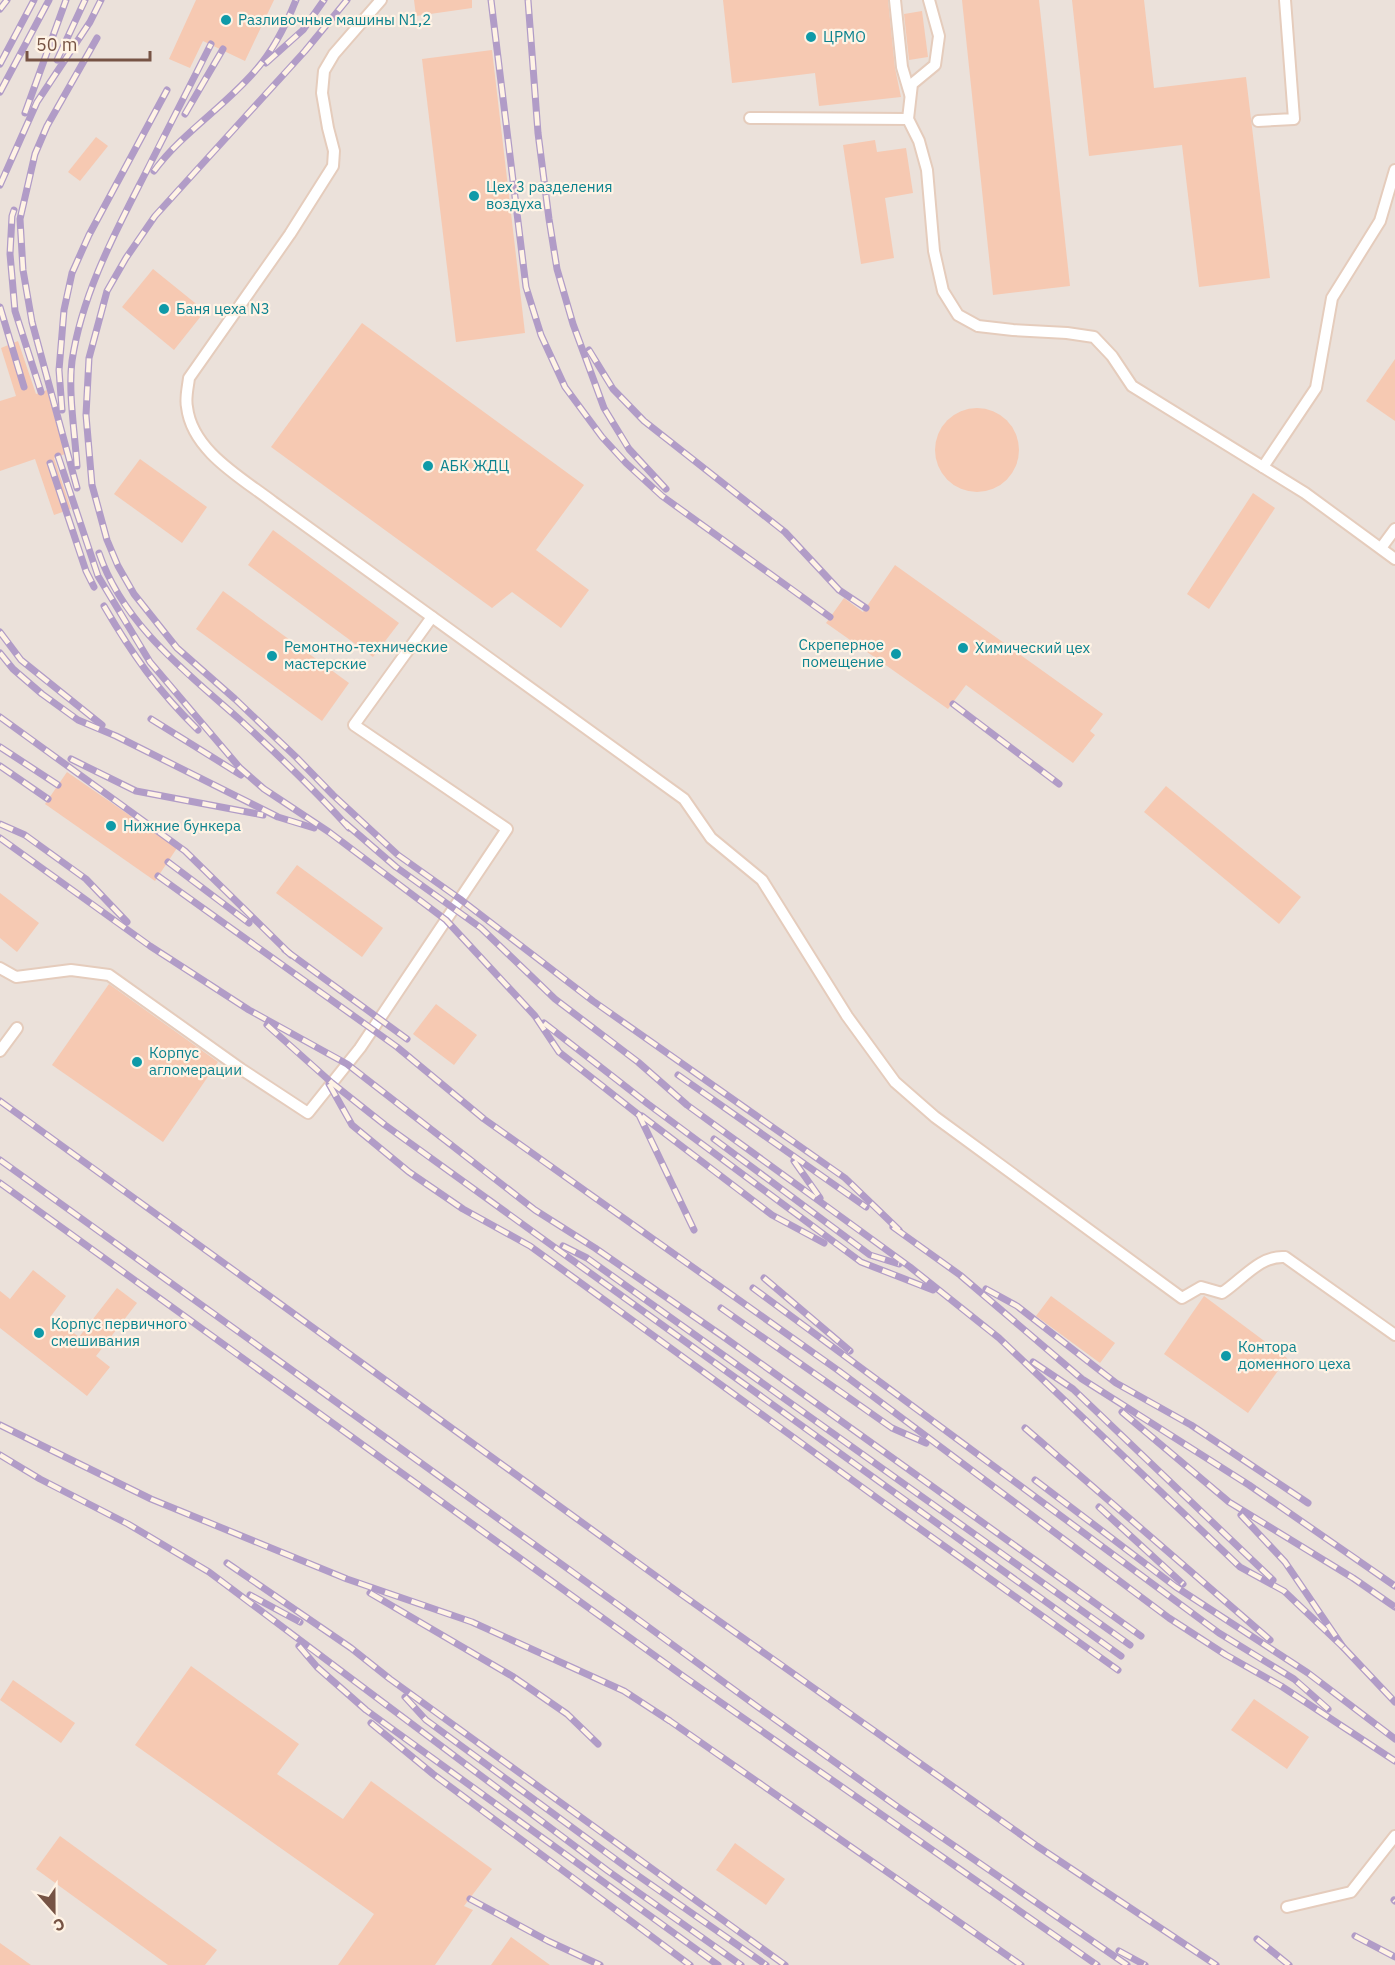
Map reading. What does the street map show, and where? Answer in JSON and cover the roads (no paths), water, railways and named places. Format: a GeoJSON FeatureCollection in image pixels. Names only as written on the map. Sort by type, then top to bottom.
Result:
{"type":"FeatureCollection","features":[{"type":"Feature","properties":{"kind":"lane"},"geometry":{"type":"LineString","coordinates":[[381,0],[334,54],[324,70],[322,93],[334,151],[333,165],[290,234],[189,378],[186,405],[190,423],[210,453],[273,502],[684,799],[711,838],[762,880],[847,1016],[895,1082],[944,1125],[1182,1298],[1201,1287],[1222,1293],[1258,1264],[1274,1257],[1285,1257],[1395,1335]]}},
{"type":"Feature","properties":{"kind":"lane"},"geometry":{"type":"LineString","coordinates":[[896,0],[902,67],[911,97]]}},
{"type":"Feature","properties":{"kind":"lane"},"geometry":{"type":"LineString","coordinates":[[929,0],[939,36],[936,65],[912,84],[908,119],[919,141],[927,170],[934,251],[943,291],[958,315],[978,326],[1094,337],[1112,356],[1132,386],[1305,493],[1395,559]]}},
{"type":"Feature","properties":{"kind":"lane"},"geometry":{"type":"LineString","coordinates":[[1258,121],[1294,119],[1285,0]]}},
{"type":"Feature","properties":{"kind":"lane"},"geometry":{"type":"LineString","coordinates":[[750,118],[908,119]]}},
{"type":"Feature","properties":{"kind":"lane"},"geometry":{"type":"LineString","coordinates":[[1263,467],[1316,388],[1332,298],[1380,221],[1395,170]]}},
{"type":"Feature","properties":{"kind":"lane"},"geometry":{"type":"LineString","coordinates":[[1381,548],[1395,529]]}},
{"type":"Feature","properties":{"kind":"lane"},"geometry":{"type":"LineString","coordinates":[[0,968],[16,977],[71,970],[110,975],[241,1069],[308,1113],[360,1048],[507,829],[354,725],[432,617]]}},
{"type":"Feature","properties":{"kind":"lane"},"geometry":{"type":"LineString","coordinates":[[0,1051],[17,1028]]}},
{"type":"Feature","properties":{"kind":"lane"},"geometry":{"type":"LineString","coordinates":[[1287,1908],[1351,1892],[1395,1836]]}},
{"type":"Feature","properties":{"kind":"railway"},"geometry":{"type":"LineString","coordinates":[[0,9],[7,0]]}},
{"type":"Feature","properties":{"kind":"railway"},"geometry":{"type":"LineString","coordinates":[[0,64],[34,0]]}},
{"type":"Feature","properties":{"kind":"railway"},"geometry":{"type":"LineString","coordinates":[[0,92],[49,0]]}},
{"type":"Feature","properties":{"kind":"railway"},"geometry":{"type":"LineString","coordinates":[[25,113],[66,0]]}},
{"type":"Feature","properties":{"kind":"railway"},"geometry":{"type":"LineString","coordinates":[[57,60],[85,0]]}},
{"type":"Feature","properties":{"kind":"railway"},"geometry":{"type":"LineString","coordinates":[[0,185],[37,102],[90,22],[101,0]]}},
{"type":"Feature","properties":{"kind":"railway"},"geometry":{"type":"LineString","coordinates":[[154,171],[177,144],[243,84],[262,63],[288,19],[296,0]]}},
{"type":"Feature","properties":{"kind":"railway"},"geometry":{"type":"LineString","coordinates":[[266,63],[303,30],[324,0]]}},
{"type":"Feature","properties":{"kind":"railway"},"geometry":{"type":"LineString","coordinates":[[347,0],[305,51],[155,216],[107,291],[89,358],[86,415],[92,485],[107,540],[118,566],[134,594],[177,648],[235,699],[398,855],[460,899],[593,1001],[845,1178],[899,1230]]}},
{"type":"Feature","properties":{"kind":"railway"},"geometry":{"type":"LineString","coordinates":[[491,0],[526,287],[541,335],[565,387],[602,437],[662,496],[830,617]]}},
{"type":"Feature","properties":{"kind":"railway"},"geometry":{"type":"LineString","coordinates":[[528,0],[538,133],[557,269],[573,324],[604,408],[629,449],[666,489]]}},
{"type":"Feature","properties":{"kind":"railway"},"geometry":{"type":"LineString","coordinates":[[77,488],[32,322],[23,270],[20,219],[35,154],[47,126],[97,38]]}},
{"type":"Feature","properties":{"kind":"railway"},"geometry":{"type":"LineString","coordinates":[[77,466],[71,373],[84,311],[112,239],[211,44]]}},
{"type":"Feature","properties":{"kind":"railway"},"geometry":{"type":"LineString","coordinates":[[185,114],[223,49]]}},
{"type":"Feature","properties":{"kind":"railway"},"geometry":{"type":"LineString","coordinates":[[62,410],[59,370],[64,310],[72,273],[89,235],[167,90]]}},
{"type":"Feature","properties":{"kind":"railway"},"geometry":{"type":"LineString","coordinates":[[14,210],[10,254],[15,311],[41,392]]}},
{"type":"Feature","properties":{"kind":"railway"},"geometry":{"type":"LineString","coordinates":[[0,307],[24,387]]}},
{"type":"Feature","properties":{"kind":"railway"},"geometry":{"type":"LineString","coordinates":[[589,350],[613,389],[644,421],[785,532],[839,590],[866,608]]}},
{"type":"Feature","properties":{"kind":"railway"},"geometry":{"type":"LineString","coordinates":[[58,456],[98,576],[150,662],[240,768],[264,789],[329,832],[446,920],[535,1016],[559,1052],[639,1115],[694,1230]]}},
{"type":"Feature","properties":{"kind":"railway"},"geometry":{"type":"LineString","coordinates":[[50,463],[86,571],[94,587]]}},
{"type":"Feature","properties":{"kind":"railway"},"geometry":{"type":"LineString","coordinates":[[99,553],[123,602],[158,645],[282,759],[349,828]]}},
{"type":"Feature","properties":{"kind":"railway"},"geometry":{"type":"LineString","coordinates":[[104,606],[146,671],[170,701],[198,730]]}},
{"type":"Feature","properties":{"kind":"railway"},"geometry":{"type":"LineString","coordinates":[[0,632],[21,660],[102,725]]}},
{"type":"Feature","properties":{"kind":"railway"},"geometry":{"type":"LineString","coordinates":[[0,653],[13,669],[42,694],[78,720],[116,736],[278,817],[314,828]]}},
{"type":"Feature","properties":{"kind":"railway"},"geometry":{"type":"LineString","coordinates":[[953,704],[1059,784]]}},
{"type":"Feature","properties":{"kind":"railway"},"geometry":{"type":"LineString","coordinates":[[0,717],[185,851],[291,955]]}},
{"type":"Feature","properties":{"kind":"railway"},"geometry":{"type":"LineString","coordinates":[[151,719],[241,775]]}},
{"type":"Feature","properties":{"kind":"railway"},"geometry":{"type":"LineString","coordinates":[[0,747],[58,785]]}},
{"type":"Feature","properties":{"kind":"railway"},"geometry":{"type":"LineString","coordinates":[[71,759],[136,791],[263,815]]}},
{"type":"Feature","properties":{"kind":"railway"},"geometry":{"type":"LineString","coordinates":[[0,766],[48,799]]}},
{"type":"Feature","properties":{"kind":"railway"},"geometry":{"type":"LineString","coordinates":[[345,823],[396,867],[481,928],[555,999],[638,1062],[687,1105],[910,1267],[999,1338],[1240,1567],[1284,1591],[1343,1647]]}},
{"type":"Feature","properties":{"kind":"railway"},"geometry":{"type":"LineString","coordinates":[[0,824],[25,835],[86,879],[127,922]]}},
{"type":"Feature","properties":{"kind":"railway"},"geometry":{"type":"LineString","coordinates":[[0,838],[150,946],[249,1010],[347,1064],[535,1210],[595,1248],[721,1335],[1141,1636]]}},
{"type":"Feature","properties":{"kind":"railway"},"geometry":{"type":"LineString","coordinates":[[168,862],[249,923]]}},
{"type":"Feature","properties":{"kind":"railway"},"geometry":{"type":"LineString","coordinates":[[158,876],[397,1047],[484,1119],[839,1371],[1169,1618],[1226,1655],[1281,1686],[1395,1761]]}},
{"type":"Feature","properties":{"kind":"railway"},"geometry":{"type":"LineString","coordinates":[[285,950],[407,1039]]}},
{"type":"Feature","properties":{"kind":"railway"},"geometry":{"type":"LineString","coordinates":[[544,1023],[648,1104],[861,1262],[933,1290]]}},
{"type":"Feature","properties":{"kind":"railway"},"geometry":{"type":"LineString","coordinates":[[267,1025],[332,1083],[385,1125],[1121,1656]]}},
{"type":"Feature","properties":{"kind":"railway"},"geometry":{"type":"LineString","coordinates":[[678,1075],[866,1207]]}},
{"type":"Feature","properties":{"kind":"railway"},"geometry":{"type":"LineString","coordinates":[[329,1084],[352,1125],[409,1172],[463,1209],[530,1246],[1118,1670]]}},
{"type":"Feature","properties":{"kind":"railway"},"geometry":{"type":"LineString","coordinates":[[0,1101],[678,1592],[1037,1846],[1216,1965]]}},
{"type":"Feature","properties":{"kind":"railway"},"geometry":{"type":"LineString","coordinates":[[642,1116],[772,1215],[824,1243]]}},
{"type":"Feature","properties":{"kind":"railway"},"geometry":{"type":"LineString","coordinates":[[714,1139],[870,1255],[899,1264]]}},
{"type":"Feature","properties":{"kind":"railway"},"geometry":{"type":"LineString","coordinates":[[0,1160],[755,1705],[1127,1965]]}},
{"type":"Feature","properties":{"kind":"railway"},"geometry":{"type":"LineString","coordinates":[[794,1161],[820,1198]]}},
{"type":"Feature","properties":{"kind":"railway"},"geometry":{"type":"LineString","coordinates":[[0,1183],[683,1676],[1097,1965]]}},
{"type":"Feature","properties":{"kind":"railway"},"geometry":{"type":"LineString","coordinates":[[893,1227],[960,1275],[1082,1379],[1249,1485],[1395,1586]]}},
{"type":"Feature","properties":{"kind":"railway"},"geometry":{"type":"LineString","coordinates":[[563,1246],[587,1258],[1130,1645]]}},
{"type":"Feature","properties":{"kind":"railway"},"geometry":{"type":"LineString","coordinates":[[764,1278],[850,1351]]}},
{"type":"Feature","properties":{"kind":"railway"},"geometry":{"type":"LineString","coordinates":[[753,1288],[1219,1633],[1294,1679],[1328,1709]]}},
{"type":"Feature","properties":{"kind":"railway"},"geometry":{"type":"LineString","coordinates":[[986,1289],[1017,1306],[1116,1383],[1191,1425],[1308,1503]]}},
{"type":"Feature","properties":{"kind":"railway"},"geometry":{"type":"LineString","coordinates":[[721,1308],[892,1428],[926,1443]]}},
{"type":"Feature","properties":{"kind":"railway"},"geometry":{"type":"LineString","coordinates":[[1033,1362],[1073,1389],[1273,1580]]}},
{"type":"Feature","properties":{"kind":"railway"},"geometry":{"type":"LineString","coordinates":[[1122,1412],[1229,1502],[1353,1578],[1395,1607]]}},
{"type":"Feature","properties":{"kind":"railway"},"geometry":{"type":"LineString","coordinates":[[0,1425],[151,1499],[347,1579],[472,1622],[624,1691],[1021,1965]]}},
{"type":"Feature","properties":{"kind":"railway"},"geometry":{"type":"LineString","coordinates":[[1025,1428],[1270,1640]]}},
{"type":"Feature","properties":{"kind":"railway"},"geometry":{"type":"LineString","coordinates":[[0,1455],[40,1479],[128,1524],[209,1572],[608,1871],[741,1965]]}},
{"type":"Feature","properties":{"kind":"railway"},"geometry":{"type":"LineString","coordinates":[[1035,1480],[1176,1587],[1308,1673],[1395,1739]]}},
{"type":"Feature","properties":{"kind":"railway"},"geometry":{"type":"LineString","coordinates":[[1099,1507],[1183,1584]]}},
{"type":"Feature","properties":{"kind":"railway"},"geometry":{"type":"LineString","coordinates":[[1241,1515],[1285,1562],[1343,1647],[1395,1702]]}},
{"type":"Feature","properties":{"kind":"railway"},"geometry":{"type":"LineString","coordinates":[[227,1563],[351,1648],[390,1679],[785,1965]]}},
{"type":"Feature","properties":{"kind":"railway"},"geometry":{"type":"LineString","coordinates":[[370,1593],[512,1676],[567,1714],[598,1744]]}},
{"type":"Feature","properties":{"kind":"railway"},"geometry":{"type":"LineString","coordinates":[[250,1595],[300,1622]]}},
{"type":"Feature","properties":{"kind":"railway"},"geometry":{"type":"LineString","coordinates":[[299,1646],[317,1667],[366,1710],[718,1965]]}},
{"type":"Feature","properties":{"kind":"railway"},"geometry":{"type":"LineString","coordinates":[[405,1697],[426,1720],[630,1870],[766,1965]]}},
{"type":"Feature","properties":{"kind":"railway"},"geometry":{"type":"LineString","coordinates":[[371,1723],[433,1774],[690,1965]]}},
{"type":"Feature","properties":{"kind":"railway"},"geometry":{"type":"LineString","coordinates":[[470,1899],[548,1941],[600,1965]]}},
{"type":"Feature","properties":{"kind":"railway"},"geometry":{"type":"LineString","coordinates":[[1355,1936],[1395,1957]]}},
{"type":"Feature","properties":{"kind":"railway"},"geometry":{"type":"LineString","coordinates":[[1257,1939],[1289,1965]]}},
{"type":"Feature","properties":{"kind":"railway"},"geometry":{"type":"LineString","coordinates":[[1119,1951],[1145,1965]]}},
{"type":"Feature","properties":{"kind":"place","name":"Разливочные машины N1,2"},"geometry":{"type":"Point","coordinates":[226,20]}},
{"type":"Feature","properties":{"kind":"place","name":"ЦРМО"},"geometry":{"type":"Point","coordinates":[811,37]}},
{"type":"Feature","properties":{"kind":"place","name":"Цех 3 разделения воздуха"},"geometry":{"type":"Point","coordinates":[474,196]}},
{"type":"Feature","properties":{"kind":"place","name":"Баня цеха N3"},"geometry":{"type":"Point","coordinates":[164,309]}},
{"type":"Feature","properties":{"kind":"place","name":"АБК ЖДЦ"},"geometry":{"type":"Point","coordinates":[428,466]}},
{"type":"Feature","properties":{"kind":"place","name":"Химический цех"},"geometry":{"type":"Point","coordinates":[963,648]}},
{"type":"Feature","properties":{"kind":"place","name":"Скреперное помещение"},"geometry":{"type":"Point","coordinates":[896,654]}},
{"type":"Feature","properties":{"kind":"place","name":"Ремонтно-технические мастерские"},"geometry":{"type":"Point","coordinates":[272,656]}},
{"type":"Feature","properties":{"kind":"place","name":"Нижние бункера"},"geometry":{"type":"Point","coordinates":[111,826]}},
{"type":"Feature","properties":{"kind":"place","name":"Корпус агломерации"},"geometry":{"type":"Point","coordinates":[137,1062]}},
{"type":"Feature","properties":{"kind":"place","name":"Корпус первичного смешивания"},"geometry":{"type":"Point","coordinates":[39,1333]}},
{"type":"Feature","properties":{"kind":"place","name":"Контора доменного цеха"},"geometry":{"type":"Point","coordinates":[1226,1356]}}]}
